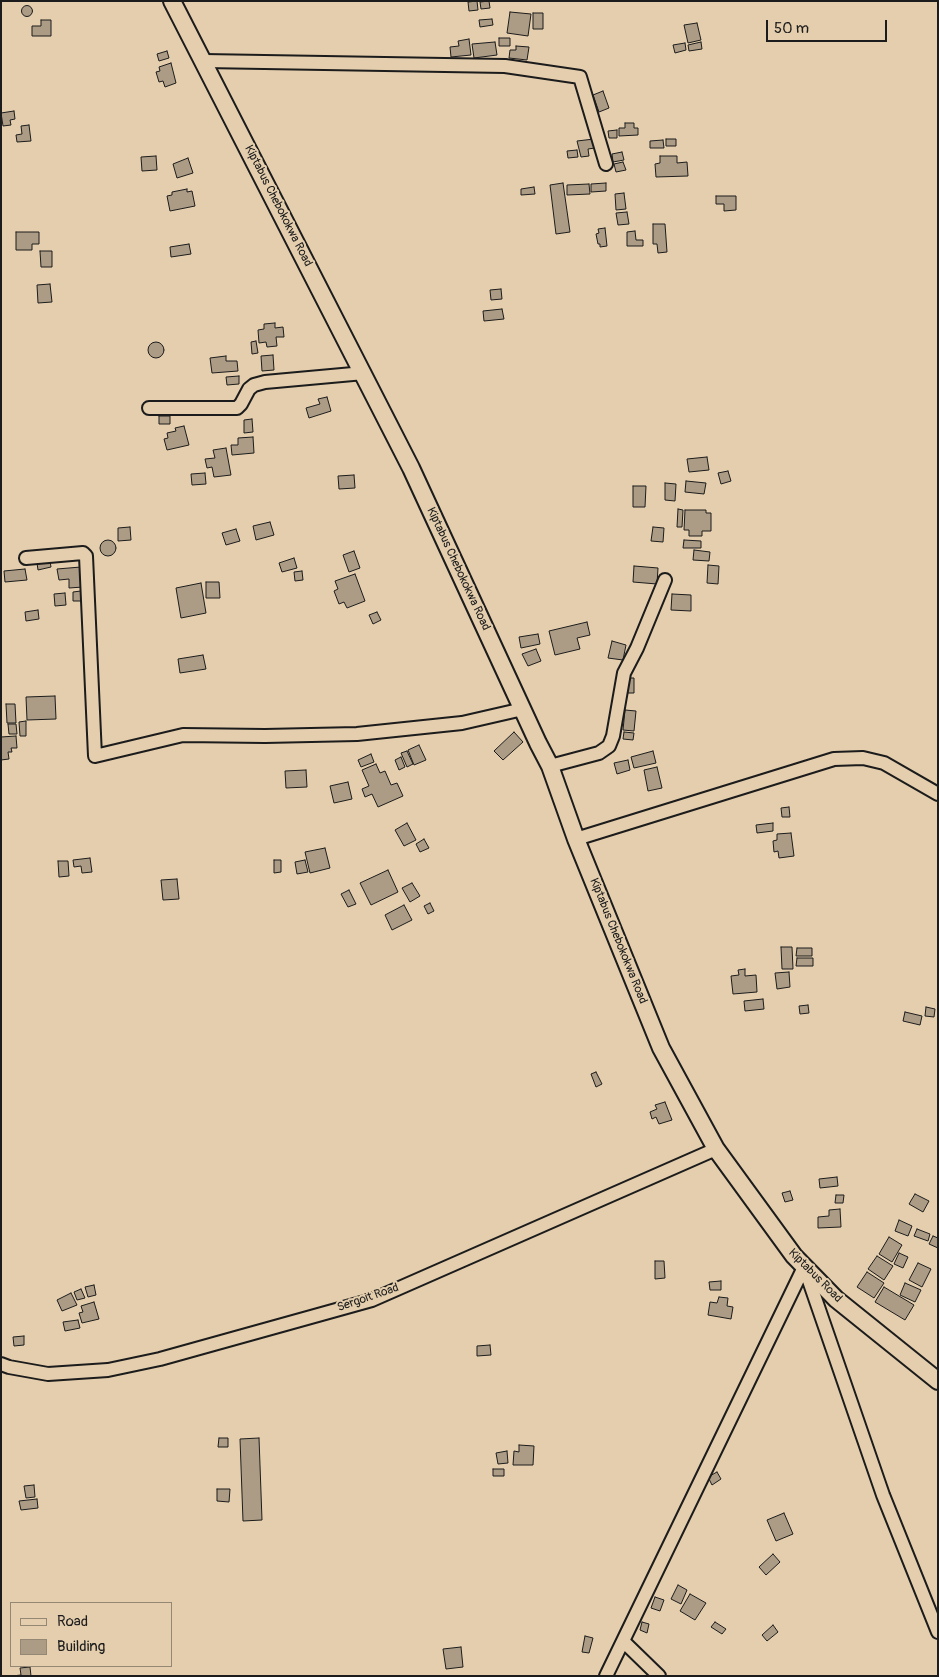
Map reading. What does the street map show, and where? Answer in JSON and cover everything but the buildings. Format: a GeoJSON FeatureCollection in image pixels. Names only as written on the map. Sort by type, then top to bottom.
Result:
{"type":"FeatureCollection","features":[{"type":"Feature","properties":{"kind":"street","name":"Kiptabus Chebokokwa Road"},"geometry":{"type":"LineString","coordinates":[[172,1],[411,468],[550,766],[576,839],[661,1048],[716,1149]]}},
{"type":"Feature","properties":{"kind":"street"},"geometry":{"type":"LineString","coordinates":[[204,61],[505,66],[580,77],[606,164]]}},
{"type":"Feature","properties":{"kind":"street"},"geometry":{"type":"LineString","coordinates":[[149,408],[237,408],[242,404],[249,389],[254,385],[265,382],[364,373]]}},
{"type":"Feature","properties":{"kind":"street"},"geometry":{"type":"LineString","coordinates":[[26,558],[83,553],[86,556],[95,756],[183,735],[357,734],[462,722],[523,709]]}},
{"type":"Feature","properties":{"kind":"street"},"geometry":{"type":"LineString","coordinates":[[550,766],[599,753],[609,746],[613,736],[624,673],[637,648],[665,580]]}},
{"type":"Feature","properties":{"kind":"street"},"geometry":{"type":"LineString","coordinates":[[576,839],[834,759],[863,758],[884,763],[938,794]]}},
{"type":"Feature","properties":{"kind":"street","name":"Kiptabus Road"},"geometry":{"type":"LineString","coordinates":[[716,1149],[794,1256],[836,1299],[938,1381]]}},
{"type":"Feature","properties":{"kind":"street","name":"Sergoit Road"},"geometry":{"type":"LineString","coordinates":[[1,1364],[48,1374],[108,1370],[160,1359],[372,1300],[716,1149]]}},
{"type":"Feature","properties":{"kind":"street"},"geometry":{"type":"LineString","coordinates":[[804,1266],[883,1495],[938,1632]]}},
{"type":"Feature","properties":{"kind":"street"},"geometry":{"type":"LineString","coordinates":[[606,1676],[804,1266]]}},
{"type":"Feature","properties":{"kind":"street"},"geometry":{"type":"LineString","coordinates":[[623,1641],[659,1676]]}}]}
